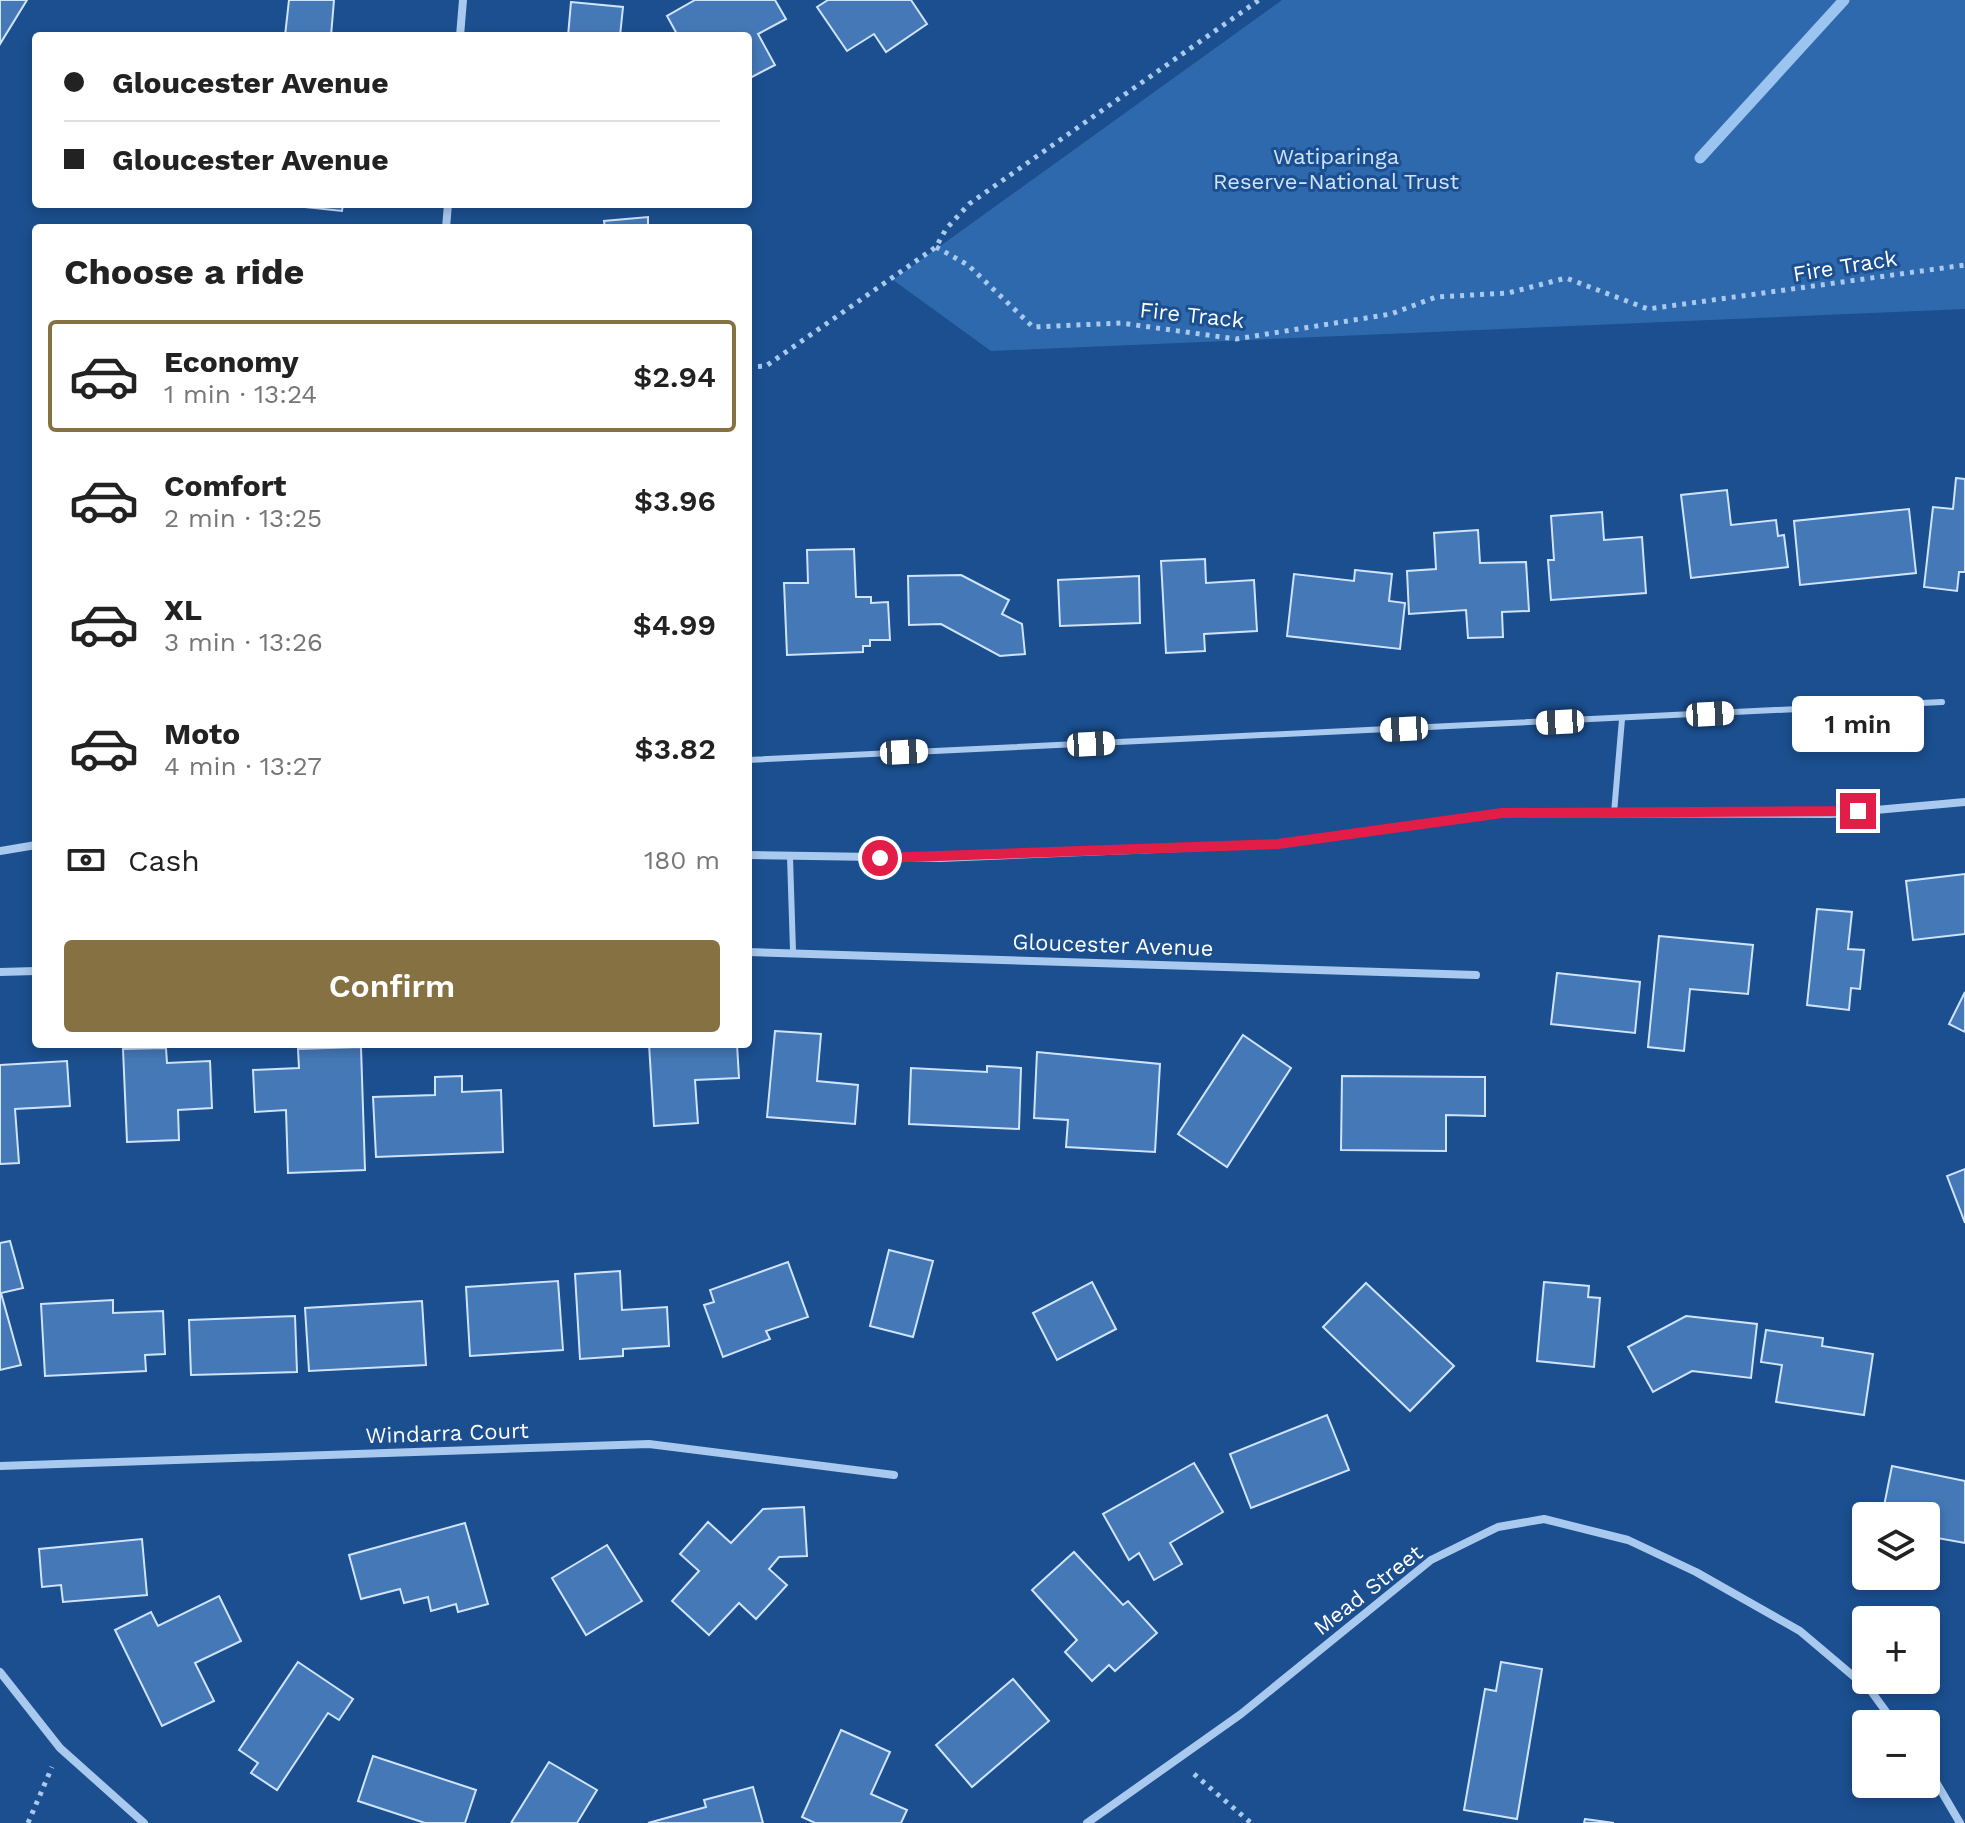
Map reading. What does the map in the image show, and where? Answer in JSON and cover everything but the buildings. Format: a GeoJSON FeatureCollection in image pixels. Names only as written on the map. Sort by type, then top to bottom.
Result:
{"type":"FeatureCollection","features":[{"type":"Feature","properties":{"kind":"street"},"geometry":{"type":"LineString","coordinates":[[460,32],[463,0]]}},
{"type":"Feature","properties":{"kind":"street"},"geometry":{"type":"LineString","coordinates":[[752,855],[940,858],[1278,844],[1502,813],[1831,814],[1965,802]]}},
{"type":"Feature","properties":{"kind":"street"},"geometry":{"type":"LineString","coordinates":[[0,851],[32,846]]}},
{"type":"Feature","properties":{"kind":"street","name":"Gloucester Avenue"},"geometry":{"type":"LineString","coordinates":[[752,952],[1476,975]]}},
{"type":"Feature","properties":{"kind":"street"},"geometry":{"type":"LineString","coordinates":[[0,972],[32,971]]}},
{"type":"Feature","properties":{"kind":"street","name":"Windarra Court"},"geometry":{"type":"LineString","coordinates":[[0,1466],[649,1444],[894,1475]]}},
{"type":"Feature","properties":{"kind":"street","name":"Mead Street"},"geometry":{"type":"LineString","coordinates":[[1087,1823],[1241,1714],[1431,1560],[1498,1527],[1544,1519],[1628,1540],[1696,1572],[1800,1631],[1871,1691],[1885,1710]]}},
{"type":"Feature","properties":{"kind":"street"},"geometry":{"type":"LineString","coordinates":[[0,1672],[60,1748],[144,1823]]}},
{"type":"Feature","properties":{"kind":"street"},"geometry":{"type":"LineString","coordinates":[[1940,1789],[1960,1823]]}},
{"type":"Feature","properties":{"kind":"lane"},"geometry":{"type":"LineString","coordinates":[[752,760],[1942,702]]}},
{"type":"Feature","properties":{"kind":"lane"},"geometry":{"type":"LineString","coordinates":[[1614,813],[1622,719]]}},
{"type":"Feature","properties":{"kind":"lane"},"geometry":{"type":"LineString","coordinates":[[790,857],[793,951]]}},
{"type":"Feature","properties":{"kind":"path"},"geometry":{"type":"LineString","coordinates":[[752,367],[766,366],[936,247],[946,229],[969,204],[1259,0]]}},
{"type":"Feature","properties":{"kind":"path","name":"Fire Track"},"geometry":{"type":"LineString","coordinates":[[936,247],[968,265],[1033,327],[1121,323],[1236,339],[1391,314],[1436,297],[1508,293],[1566,278],[1648,309],[1965,265]]}},
{"type":"Feature","properties":{"kind":"path"},"geometry":{"type":"LineString","coordinates":[[28,1823],[60,1748]]}},
{"type":"Feature","properties":{"kind":"path"},"geometry":{"type":"LineString","coordinates":[[1177,1759],[1251,1823]]}},
{"type":"Feature","properties":{"kind":"green space","name":"Watiparinga Reserve-National Trust"},"geometry":{"type":"Polygon","coordinates":[[[1282,0],[1965,0],[1965,309],[991,351],[893,280],[1282,0]]]}},
{"type":"Feature","properties":{"kind":"waterway"},"geometry":{"type":"LineString","coordinates":[[1700,158],[1844,0]]}},
{"type":"Feature","properties":{"kind":"route"},"geometry":{"type":"LineString","coordinates":[[880,858],[1278,844],[1502,813],[1831,814],[1858,811]]}}]}
